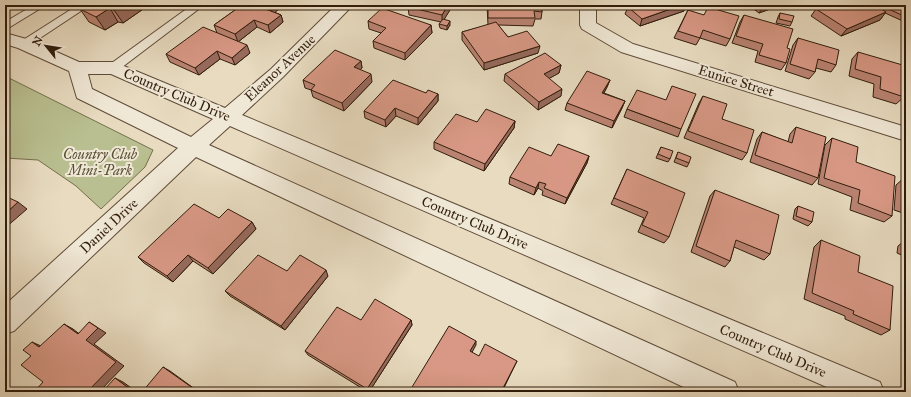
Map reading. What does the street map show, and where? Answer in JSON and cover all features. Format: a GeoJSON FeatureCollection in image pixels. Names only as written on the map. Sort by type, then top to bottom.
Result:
{"type":"FeatureCollection","features":[{"type":"Feature","properties":{"kind":"street","name":"Eleanor Avenue"},"geometry":{"type":"LineString","coordinates":[[220,123],[277,73],[345,5]]}},
{"type":"Feature","properties":{"kind":"street","name":"Eunice Street"},"geometry":{"type":"LineString","coordinates":[[588,5],[588,25],[627,48],[906,134]]}},
{"type":"Feature","properties":{"kind":"street","name":"Country Club Drive"},"geometry":{"type":"LineString","coordinates":[[5,38],[24,44],[77,68],[113,68],[220,123],[870,392]]}},
{"type":"Feature","properties":{"kind":"street"},"geometry":{"type":"LineString","coordinates":[[77,68],[84,92],[168,135],[725,392]]}},
{"type":"Feature","properties":{"kind":"street","name":"Daniel Drive"},"geometry":{"type":"LineString","coordinates":[[5,322],[220,123]]}},
{"type":"Feature","properties":{"kind":"lane"},"geometry":{"type":"LineString","coordinates":[[5,27],[41,5]]}},
{"type":"Feature","properties":{"kind":"lane"},"geometry":{"type":"LineString","coordinates":[[24,44],[85,5]]}},
{"type":"Feature","properties":{"kind":"lane"},"geometry":{"type":"LineString","coordinates":[[113,68],[199,5]]}},
{"type":"Feature","properties":{"kind":"green space","name":"Country Club Mini-Park"},"geometry":{"type":"Polygon","coordinates":[[[5,76],[153,150],[145,167],[101,209],[76,186],[38,160],[5,158],[5,76]]]}},
{"type":"Feature","properties":{"kind":"building"},"geometry":{"type":"Polygon","coordinates":[[[87,5],[121,5],[114,10],[110,8],[96,17],[80,9],[87,5]]]}},
{"type":"Feature","properties":{"kind":"building"},"geometry":{"type":"Polygon","coordinates":[[[242,5],[255,5],[281,15],[268,25],[254,20],[235,34],[214,25],[242,5]]]}},
{"type":"Feature","properties":{"kind":"building"},"geometry":{"type":"Polygon","coordinates":[[[410,5],[448,5],[442,15],[408,7],[410,5]]]}},
{"type":"Feature","properties":{"kind":"building"},"geometry":{"type":"Polygon","coordinates":[[[488,5],[541,5],[542,12],[534,11],[535,18],[488,18],[488,5]]]}},
{"type":"Feature","properties":{"kind":"building"},"geometry":{"type":"Polygon","coordinates":[[[632,5],[682,5],[642,19],[628,7],[632,5]]]}},
{"type":"Feature","properties":{"kind":"building"},"geometry":{"type":"Polygon","coordinates":[[[825,5],[875,5],[886,12],[847,29],[816,9],[825,5]]]}},
{"type":"Feature","properties":{"kind":"building"},"geometry":{"type":"Polygon","coordinates":[[[906,5],[906,17],[882,6],[906,5]]]}},
{"type":"Feature","properties":{"kind":"building"},"geometry":{"type":"Polygon","coordinates":[[[708,7],[739,16],[730,39],[703,30],[700,38],[678,31],[688,10],[704,15],[708,7]]]}},
{"type":"Feature","properties":{"kind":"building"},"geometry":{"type":"Polygon","coordinates":[[[382,8],[431,25],[405,53],[373,41],[386,28],[368,21],[382,8]]]}},
{"type":"Feature","properties":{"kind":"building"},"geometry":{"type":"Polygon","coordinates":[[[780,13],[794,16],[792,22],[779,19],[780,13]]]}},
{"type":"Feature","properties":{"kind":"building"},"geometry":{"type":"Polygon","coordinates":[[[744,15],[793,29],[787,48],[790,49],[786,63],[759,55],[763,44],[736,36],[744,15]]]}},
{"type":"Feature","properties":{"kind":"building"},"geometry":{"type":"Polygon","coordinates":[[[443,19],[450,21],[447,26],[439,24],[443,19]]]}},
{"type":"Feature","properties":{"kind":"building"},"geometry":{"type":"Polygon","coordinates":[[[496,22],[508,37],[527,31],[540,46],[484,63],[462,32],[496,22]]]}},
{"type":"Feature","properties":{"kind":"building"},"geometry":{"type":"Polygon","coordinates":[[[203,27],[247,45],[232,58],[217,51],[195,68],[166,54],[203,27]]]}},
{"type":"Feature","properties":{"kind":"building"},"geometry":{"type":"Polygon","coordinates":[[[798,38],[839,50],[836,65],[818,59],[815,72],[790,64],[798,38]]]}},
{"type":"Feature","properties":{"kind":"building"},"geometry":{"type":"Polygon","coordinates":[[[335,50],[361,61],[354,67],[371,74],[342,103],[311,90],[315,85],[303,80],[335,50]]]}},
{"type":"Feature","properties":{"kind":"building"},"geometry":{"type":"Polygon","coordinates":[[[858,52],[906,66],[904,97],[880,89],[881,77],[855,69],[858,52]]]}},
{"type":"Feature","properties":{"kind":"building"},"geometry":{"type":"Polygon","coordinates":[[[545,53],[561,65],[544,74],[562,89],[539,102],[505,74],[545,53]]]}},
{"type":"Feature","properties":{"kind":"building"},"geometry":{"type":"Polygon","coordinates":[[[587,71],[610,80],[602,93],[625,101],[614,121],[567,103],[587,71]]]}},
{"type":"Feature","properties":{"kind":"building"},"geometry":{"type":"Polygon","coordinates":[[[393,80],[426,93],[428,90],[438,94],[418,118],[395,108],[385,120],[364,111],[393,80]]]}},
{"type":"Feature","properties":{"kind":"building"},"geometry":{"type":"Polygon","coordinates":[[[672,86],[696,94],[681,129],[627,109],[637,90],[666,100],[672,86]]]}},
{"type":"Feature","properties":{"kind":"building"},"geometry":{"type":"Polygon","coordinates":[[[703,96],[727,104],[722,119],[754,130],[747,153],[688,131],[703,96]]]}},
{"type":"Feature","properties":{"kind":"building"},"geometry":{"type":"Polygon","coordinates":[[[486,109],[515,121],[485,164],[434,142],[456,114],[477,122],[486,109]]]}},
{"type":"Feature","properties":{"kind":"building"},"geometry":{"type":"Polygon","coordinates":[[[796,127],[826,137],[818,178],[755,155],[762,132],[792,143],[796,127]]]}},
{"type":"Feature","properties":{"kind":"building"},"geometry":{"type":"Polygon","coordinates":[[[832,138],[858,147],[856,162],[895,176],[892,216],[858,203],[860,190],[824,178],[832,138]]]}},
{"type":"Feature","properties":{"kind":"building"},"geometry":{"type":"Polygon","coordinates":[[[558,144],[589,156],[567,198],[544,188],[546,184],[539,182],[536,188],[510,177],[529,147],[551,156],[558,144]]]}},
{"type":"Feature","properties":{"kind":"building"},"geometry":{"type":"Polygon","coordinates":[[[661,147],[673,151],[670,159],[658,154],[661,147]]]}},
{"type":"Feature","properties":{"kind":"building"},"geometry":{"type":"Polygon","coordinates":[[[678,152],[691,157],[689,163],[676,158],[678,152]]]}},
{"type":"Feature","properties":{"kind":"building"},"geometry":{"type":"Polygon","coordinates":[[[627,169],[685,193],[669,237],[642,225],[648,212],[614,198],[627,169]]]}},
{"type":"Feature","properties":{"kind":"building"},"geometry":{"type":"Polygon","coordinates":[[[904,178],[906,179],[906,205],[902,203],[904,178]]]}},
{"type":"Feature","properties":{"kind":"building"},"geometry":{"type":"Polygon","coordinates":[[[715,190],[779,215],[770,254],[736,240],[730,261],[696,246],[715,190]]]}},
{"type":"Feature","properties":{"kind":"building"},"geometry":{"type":"Polygon","coordinates":[[[5,196],[18,202],[5,214],[5,196]]]}},
{"type":"Feature","properties":{"kind":"building"},"geometry":{"type":"Polygon","coordinates":[[[194,204],[219,218],[228,209],[252,222],[208,268],[188,255],[167,276],[138,257],[194,204]]]}},
{"type":"Feature","properties":{"kind":"building"},"geometry":{"type":"Polygon","coordinates":[[[798,206],[814,212],[812,222],[796,216],[798,206]]]}},
{"type":"Feature","properties":{"kind":"building"},"geometry":{"type":"Polygon","coordinates":[[[821,240],[860,256],[858,272],[893,286],[890,330],[853,314],[854,311],[812,293],[821,240]]]}},
{"type":"Feature","properties":{"kind":"building"},"geometry":{"type":"Polygon","coordinates":[[[903,242],[906,244],[906,252],[902,250],[903,242]]]}},
{"type":"Feature","properties":{"kind":"building"},"geometry":{"type":"Polygon","coordinates":[[[258,255],[287,271],[300,255],[326,270],[281,326],[225,291],[258,255]]]}},
{"type":"Feature","properties":{"kind":"building"},"geometry":{"type":"Polygon","coordinates":[[[375,299],[411,320],[367,389],[305,351],[337,307],[361,320],[375,299]]]}},
{"type":"Feature","properties":{"kind":"building"},"geometry":{"type":"Polygon","coordinates":[[[89,322],[98,328],[86,340],[116,362],[87,392],[34,392],[43,382],[21,365],[31,356],[23,350],[32,342],[39,347],[64,324],[78,334],[89,322]]]}},
{"type":"Feature","properties":{"kind":"building"},"geometry":{"type":"Polygon","coordinates":[[[449,326],[476,341],[470,351],[479,356],[485,344],[517,361],[501,392],[409,392],[449,326]]]}},
{"type":"Feature","properties":{"kind":"building"},"geometry":{"type":"Polygon","coordinates":[[[163,367],[197,391],[142,392],[163,367]]]}},
{"type":"Feature","properties":{"kind":"building"},"geometry":{"type":"Polygon","coordinates":[[[115,378],[134,392],[102,392],[115,378]]]}},
{"type":"Feature","properties":{"kind":"building"},"geometry":{"type":"Polygon","coordinates":[[[255,389],[259,392],[252,392],[255,389]]]}}]}
